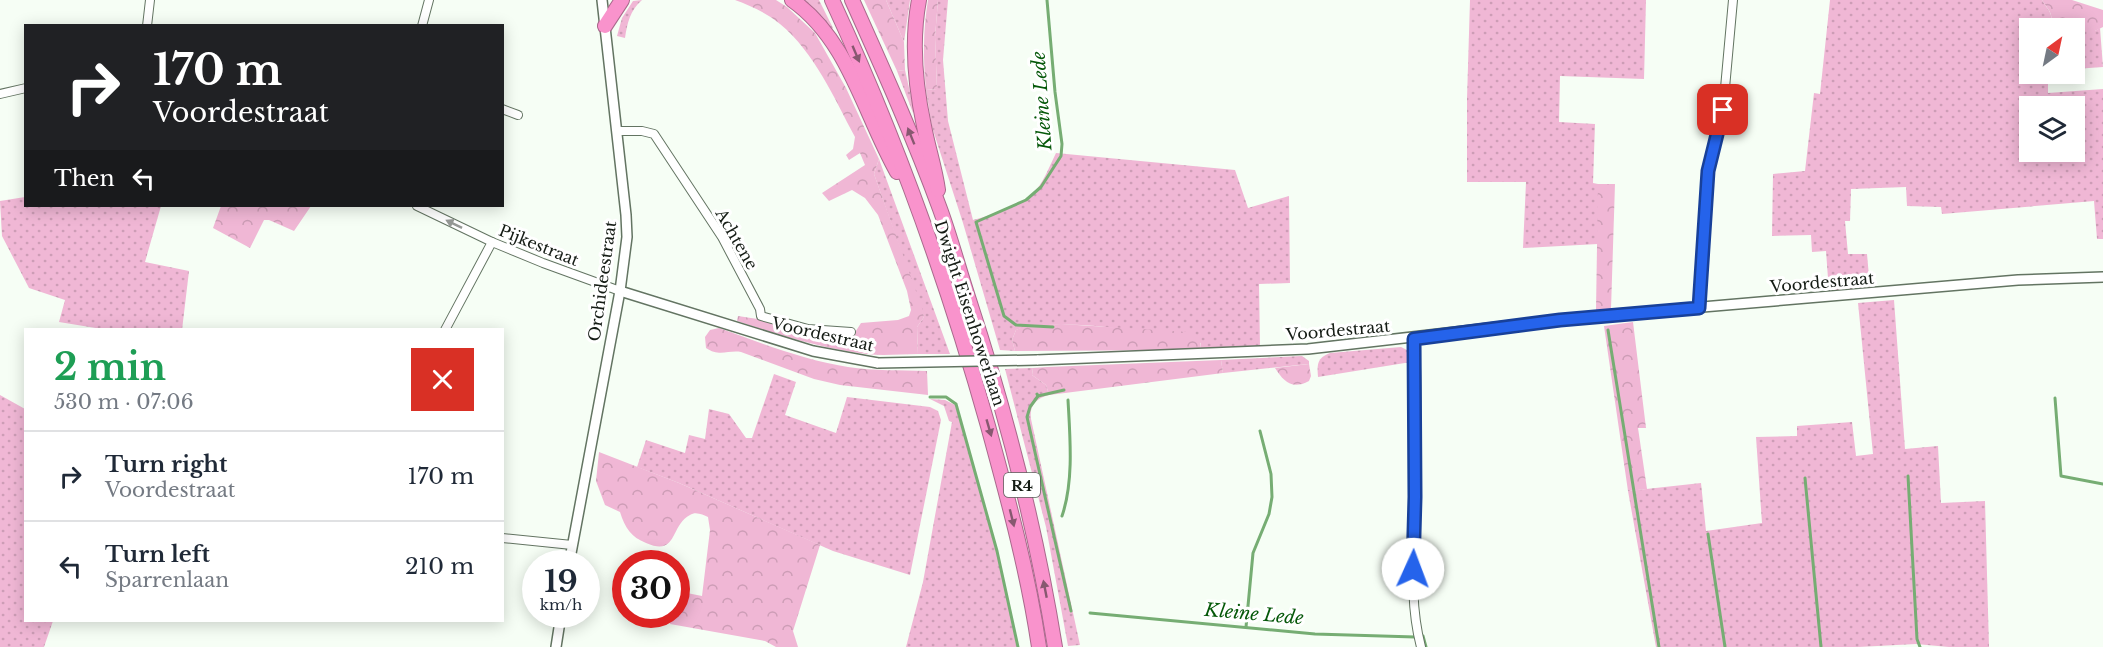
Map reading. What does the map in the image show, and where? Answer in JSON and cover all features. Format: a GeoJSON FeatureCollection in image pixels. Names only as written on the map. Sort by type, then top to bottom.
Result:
{"type":"FeatureCollection","features":[{"type":"Feature","properties":{"kind":"highway"},"geometry":{"type":"LineString","coordinates":[[605,26],[622,0]]}},
{"type":"Feature","properties":{"kind":"highway"},"geometry":{"type":"LineString","coordinates":[[792,0],[819,23],[838,50],[860,92],[885,152],[920,213]]}},
{"type":"Feature","properties":{"kind":"highway","name":"Dwight Eisenhowerlaan"},"geometry":{"type":"LineString","coordinates":[[832,0],[882,114],[963,336],[998,462],[1033,604],[1039,647]]}},
{"type":"Feature","properties":{"kind":"highway","name":"Dwight Eisenhowerlaan"},"geometry":{"type":"LineString","coordinates":[[852,0],[897,100],[940,210],[983,344],[1015,453],[1046,591],[1055,647]]}},
{"type":"Feature","properties":{"kind":"highway"},"geometry":{"type":"LineString","coordinates":[[919,0],[914,35],[915,68],[924,128],[936,172],[940,210]]}},
{"type":"Feature","properties":{"kind":"street"},"geometry":{"type":"LineString","coordinates":[[147,24],[150,0]]}},
{"type":"Feature","properties":{"kind":"street"},"geometry":{"type":"LineString","coordinates":[[423,24],[429,0]]}},
{"type":"Feature","properties":{"kind":"street","name":"Orchideestraat"},"geometry":{"type":"LineString","coordinates":[[571,550],[620,291],[627,237],[602,0]]}},
{"type":"Feature","properties":{"kind":"street"},"geometry":{"type":"LineString","coordinates":[[1699,308],[1708,171],[1723,110],[1733,0]]}},
{"type":"Feature","properties":{"kind":"street"},"geometry":{"type":"LineString","coordinates":[[0,94],[24,88]]}},
{"type":"Feature","properties":{"kind":"street"},"geometry":{"type":"LineString","coordinates":[[504,110],[518,115]]}},
{"type":"Feature","properties":{"kind":"street","name":"Achtene"},"geometry":{"type":"LineString","coordinates":[[617,130],[642,130],[654,134],[722,237],[760,309],[761,316],[808,329],[851,332]]}},
{"type":"Feature","properties":{"kind":"street","name":"Pijkestraat"},"geometry":{"type":"LineString","coordinates":[[419,207],[492,242],[620,291]]}},
{"type":"Feature","properties":{"kind":"street"},"geometry":{"type":"LineString","coordinates":[[446,328],[492,242]]}},
{"type":"Feature","properties":{"kind":"street","name":"Voordestraat"},"geometry":{"type":"LineString","coordinates":[[620,291],[813,351],[878,363],[1037,360],[1296,350],[1414,339],[1560,320],[2018,280],[2103,277]]}},
{"type":"Feature","properties":{"kind":"street"},"geometry":{"type":"LineString","coordinates":[[1414,339],[1413,585],[1414,612],[1421,647]]}},
{"type":"Feature","properties":{"kind":"street"},"geometry":{"type":"LineString","coordinates":[[504,538],[572,545]]}},
{"type":"Feature","properties":{"kind":"street"},"geometry":{"type":"LineString","coordinates":[[556,647],[559,628]]}},
{"type":"Feature","properties":{"kind":"green space"},"geometry":{"type":"Polygon","coordinates":[[[642,0],[632,13],[625,38],[617,36],[622,18],[633,1],[642,0]]]}},
{"type":"Feature","properties":{"kind":"green space"},"geometry":{"type":"Polygon","coordinates":[[[735,0],[776,0],[787,7],[815,33],[846,88],[879,159],[874,174],[922,308],[924,317],[917,327],[918,354],[879,355],[850,352],[801,341],[737,321],[738,316],[854,334],[861,323],[898,320],[909,316],[911,310],[907,291],[878,215],[865,198],[852,190],[829,201],[822,193],[865,165],[860,153],[849,160],[846,155],[853,149],[855,137],[814,62],[804,48],[770,16],[735,0]]]}},
{"type":"Feature","properties":{"kind":"green space"},"geometry":{"type":"Polygon","coordinates":[[[803,0],[819,0],[833,28],[831,30],[803,0]]]}},
{"type":"Feature","properties":{"kind":"green space"},"geometry":{"type":"Polygon","coordinates":[[[864,0],[886,0],[904,42],[905,70],[897,71],[864,0]]]}},
{"type":"Feature","properties":{"kind":"green space"},"geometry":{"type":"Polygon","coordinates":[[[886,0],[910,0],[904,42],[886,0]]]}},
{"type":"Feature","properties":{"kind":"green space"},"geometry":{"type":"Polygon","coordinates":[[[928,0],[938,0],[935,37],[937,89],[926,90],[924,45],[928,0]]]}},
{"type":"Feature","properties":{"kind":"green space"},"geometry":{"type":"Polygon","coordinates":[[[938,0],[948,0],[943,60],[948,121],[973,220],[1012,207],[1031,195],[1042,181],[1056,153],[1235,170],[1248,208],[1289,196],[1290,283],[1259,284],[1260,347],[1201,350],[1201,343],[1125,330],[1067,325],[1020,328],[1016,330],[1012,340],[1015,351],[1000,350],[932,127],[926,90],[937,89],[935,37],[938,0]]]}},
{"type":"Feature","properties":{"kind":"green space"},"geometry":{"type":"Polygon","coordinates":[[[1470,0],[1646,0],[1644,79],[1560,76],[1559,122],[1595,124],[1593,183],[1598,184],[1598,244],[1523,248],[1526,182],[1467,182],[1470,0]]]}},
{"type":"Feature","properties":{"kind":"green space"},"geometry":{"type":"Polygon","coordinates":[[[1830,0],[2042,0],[2051,18],[2019,18],[2019,84],[2048,84],[2048,93],[2103,89],[2103,239],[2097,239],[2094,201],[1942,214],[1941,207],[1907,206],[1906,187],[1851,189],[1850,221],[1845,221],[1848,254],[1867,254],[1870,288],[1829,292],[1826,251],[1812,252],[1811,235],[1772,236],[1773,174],[1805,171],[1814,93],[1820,94],[1830,0]]]}},
{"type":"Feature","properties":{"kind":"green space"},"geometry":{"type":"Polygon","coordinates":[[[2042,0],[2072,0],[2103,10],[2103,27],[2095,31],[2085,31],[2085,18],[2051,18],[2042,0]]]}},
{"type":"Feature","properties":{"kind":"green space"},"geometry":{"type":"Polygon","coordinates":[[[2100,28],[2103,67],[2085,68],[2085,31],[2095,31],[2100,28]]]}},
{"type":"Feature","properties":{"kind":"green space"},"geometry":{"type":"Polygon","coordinates":[[[905,70],[914,110],[913,113],[897,71],[905,70]]]}},
{"type":"Feature","properties":{"kind":"green space"},"geometry":{"type":"Polygon","coordinates":[[[879,159],[950,354],[918,354],[917,327],[924,317],[874,174],[879,159]]]}},
{"type":"Feature","properties":{"kind":"green space"},"geometry":{"type":"Polygon","coordinates":[[[1598,184],[1615,184],[1611,309],[1596,310],[1598,184]]]}},
{"type":"Feature","properties":{"kind":"green space"},"geometry":{"type":"Polygon","coordinates":[[[24,197],[24,207],[161,207],[145,262],[189,271],[182,328],[96,328],[59,322],[65,300],[29,288],[2,236],[0,201],[24,197]]]}},
{"type":"Feature","properties":{"kind":"green space"},"geometry":{"type":"Polygon","coordinates":[[[221,207],[310,207],[294,231],[264,220],[250,248],[213,228],[221,207]]]}},
{"type":"Feature","properties":{"kind":"green space"},"geometry":{"type":"Polygon","coordinates":[[[1894,300],[1905,449],[1938,446],[1941,503],[1985,501],[1989,647],[1916,644],[1858,647],[1656,647],[1628,491],[1701,483],[1706,531],[1762,523],[1756,437],[1797,436],[1797,426],[1852,422],[1856,456],[1873,454],[1858,303],[1894,300]]]}},
{"type":"Feature","properties":{"kind":"green space"},"geometry":{"type":"Polygon","coordinates":[[[1633,322],[1646,428],[1638,428],[1647,489],[1628,491],[1604,326],[1633,322]]]}},
{"type":"Feature","properties":{"kind":"green space"},"geometry":{"type":"Polygon","coordinates":[[[1061,324],[1188,332],[1200,336],[1201,350],[1015,351],[1012,340],[1016,330],[1025,326],[1061,324]]]}},
{"type":"Feature","properties":{"kind":"green space"},"geometry":{"type":"Polygon","coordinates":[[[719,328],[832,364],[868,369],[927,371],[928,395],[840,385],[814,379],[741,352],[711,351],[706,348],[705,337],[710,330],[719,328]]]}},
{"type":"Feature","properties":{"kind":"green space"},"geometry":{"type":"Polygon","coordinates":[[[1401,347],[1409,351],[1411,362],[1318,377],[1319,362],[1322,357],[1330,353],[1401,347]]]}},
{"type":"Feature","properties":{"kind":"green space"},"geometry":{"type":"Polygon","coordinates":[[[1302,356],[1309,361],[1309,364],[1223,373],[1221,360],[1302,356]]]}},
{"type":"Feature","properties":{"kind":"green space"},"geometry":{"type":"Polygon","coordinates":[[[1221,360],[1223,373],[1049,395],[1046,385],[1032,375],[1033,368],[1221,360]]]}},
{"type":"Feature","properties":{"kind":"green space"},"geometry":{"type":"Polygon","coordinates":[[[1309,364],[1311,376],[1309,381],[1298,385],[1285,381],[1275,368],[1309,364]]]}},
{"type":"Feature","properties":{"kind":"green space"},"geometry":{"type":"Polygon","coordinates":[[[1033,368],[1032,375],[1046,385],[1049,395],[1034,403],[1031,419],[1080,645],[1068,646],[1046,527],[1005,369],[1033,368]]]}},
{"type":"Feature","properties":{"kind":"green space"},"geometry":{"type":"Polygon","coordinates":[[[774,374],[796,382],[785,415],[836,433],[847,397],[930,407],[938,411],[941,420],[910,575],[833,551],[679,483],[637,467],[646,440],[685,453],[689,435],[705,439],[709,409],[729,414],[746,438],[752,438],[774,374]]]}},
{"type":"Feature","properties":{"kind":"green space"},"geometry":{"type":"Polygon","coordinates":[[[0,395],[24,408],[24,622],[53,622],[44,647],[0,647],[0,395]]]}},
{"type":"Feature","properties":{"kind":"green space"},"geometry":{"type":"Polygon","coordinates":[[[930,399],[945,400],[955,405],[990,525],[1017,647],[906,647],[923,582],[952,422],[949,421],[944,406],[930,399]]]}},
{"type":"Feature","properties":{"kind":"green space"},"geometry":{"type":"Polygon","coordinates":[[[599,452],[679,483],[820,545],[793,631],[798,647],[776,647],[765,641],[690,628],[690,594],[702,596],[710,530],[708,517],[697,513],[690,515],[679,526],[669,543],[664,546],[646,543],[629,531],[620,512],[605,505],[596,481],[599,452]]]}},
{"type":"Feature","properties":{"kind":"waterway","name":"Kleine Lede"},"geometry":{"type":"LineString","coordinates":[[1047,0],[1062,144],[1061,156],[1041,187],[1026,200],[976,222],[1004,316],[1016,325],[1053,327]]}},
{"type":"Feature","properties":{"kind":"waterway"},"geometry":{"type":"LineString","coordinates":[[1608,330],[1659,647]]}},
{"type":"Feature","properties":{"kind":"waterway"},"geometry":{"type":"LineString","coordinates":[[1038,396],[1064,390]]}},
{"type":"Feature","properties":{"kind":"waterway","name":"Kleine Lede"},"geometry":{"type":"LineString","coordinates":[[1037,394],[1027,417],[1071,611]]}},
{"type":"Feature","properties":{"kind":"waterway"},"geometry":{"type":"LineString","coordinates":[[930,397],[946,397],[956,404],[997,551],[1018,647]]}},
{"type":"Feature","properties":{"kind":"waterway"},"geometry":{"type":"LineString","coordinates":[[2055,398],[2061,476],[2103,484]]}},
{"type":"Feature","properties":{"kind":"waterway"},"geometry":{"type":"LineString","coordinates":[[1062,516],[1070,474],[1068,400]]}},
{"type":"Feature","properties":{"kind":"waterway"},"geometry":{"type":"LineString","coordinates":[[1246,627],[1253,553],[1269,514],[1272,497],[1271,474],[1260,431]]}},
{"type":"Feature","properties":{"kind":"waterway"},"geometry":{"type":"LineString","coordinates":[[1908,476],[1917,639],[1920,647]]}},
{"type":"Feature","properties":{"kind":"waterway"},"geometry":{"type":"LineString","coordinates":[[1805,478],[1821,647]]}},
{"type":"Feature","properties":{"kind":"waterway"},"geometry":{"type":"LineString","coordinates":[[1708,534],[1725,647]]}},
{"type":"Feature","properties":{"kind":"waterway","name":"Kleine Lede"},"geometry":{"type":"LineString","coordinates":[[1090,613],[1315,634],[1415,637]]}},
{"type":"Feature","properties":{"kind":"waterway","name":"Kleine Lede"},"geometry":{"type":"LineString","coordinates":[[1423,636],[1426,647]]}},
{"type":"Feature","properties":{"kind":"route"},"geometry":{"type":"LineString","coordinates":[[1413,569],[1414,339],[1469,330],[1560,320],[1699,308],[1708,171],[1723,110]]}}]}
